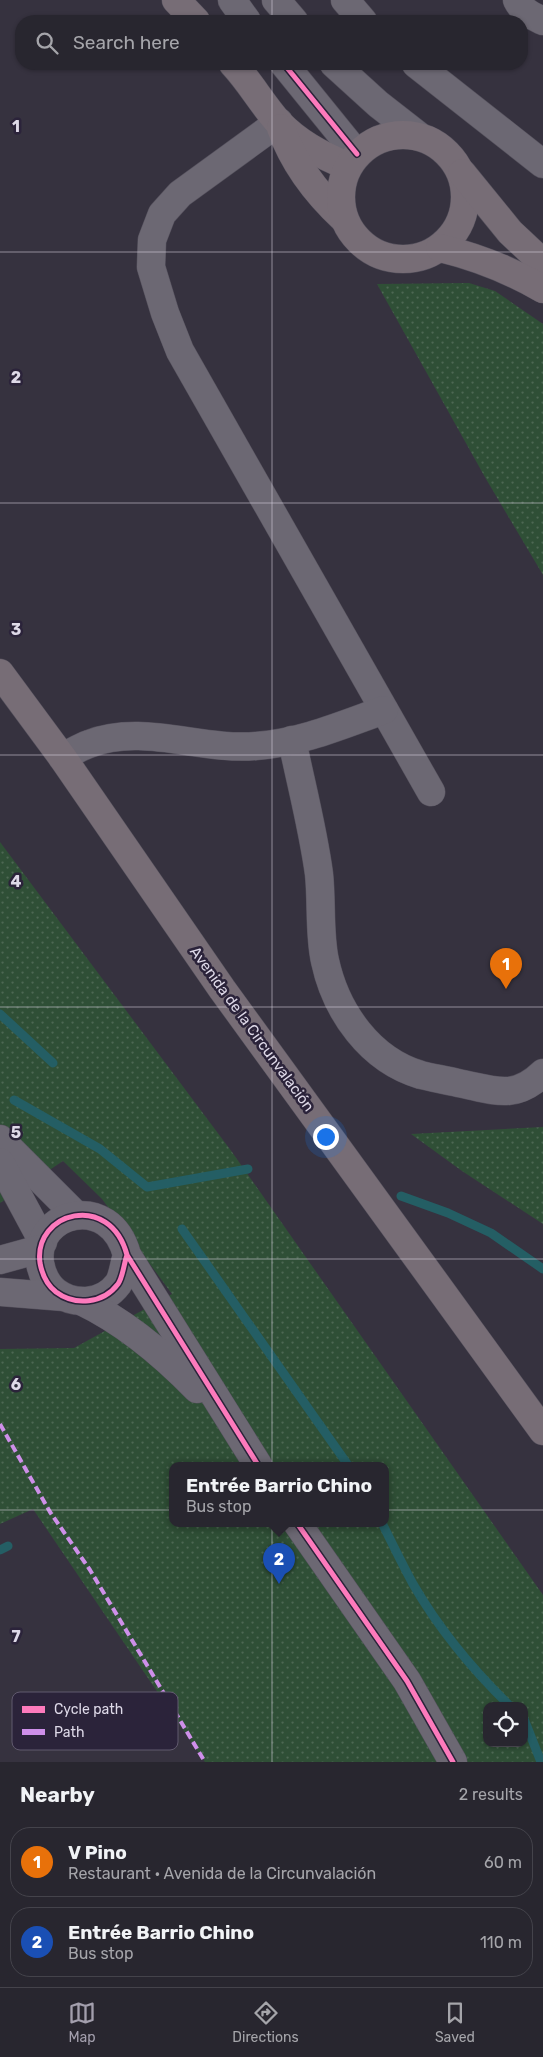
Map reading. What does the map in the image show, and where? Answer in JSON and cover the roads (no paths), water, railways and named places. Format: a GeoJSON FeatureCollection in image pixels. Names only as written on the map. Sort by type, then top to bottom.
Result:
{"type":"FeatureCollection","features":[{"type":"Feature","properties":{"kind":"main road"},"geometry":{"type":"LineString","coordinates":[[176,0],[190,15]]}},
{"type":"Feature","properties":{"kind":"main road"},"geometry":{"type":"LineString","coordinates":[[238,70],[279,122],[294,137],[311,149],[353,160]]}},
{"type":"Feature","properties":{"kind":"main road"},"geometry":{"type":"LineString","coordinates":[[279,122],[285,141],[304,175],[316,191],[344,219],[354,236],[368,248],[385,256],[404,259],[423,256],[440,248],[453,235],[461,220],[466,203],[464,185],[459,168]]}},
{"type":"Feature","properties":{"kind":"main road"},"geometry":{"type":"LineString","coordinates":[[344,219],[340,201],[342,183],[353,160],[370,144],[386,137],[402,134],[419,136],[449,154],[510,232],[543,263]]}},
{"type":"Feature","properties":{"kind":"main road"},"geometry":{"type":"LineString","coordinates":[[440,248],[492,263],[519,275],[543,289]]}},
{"type":"Feature","properties":{"kind":"main road","name":"Avenida de la Circunvalación"},"geometry":{"type":"LineString","coordinates":[[0,673],[62,757],[228,997],[543,1431]]}},
{"type":"Feature","properties":{"kind":"street"},"geometry":{"type":"LineString","coordinates":[[232,0],[243,15]]}},
{"type":"Feature","properties":{"kind":"street"},"geometry":{"type":"LineString","coordinates":[[276,0],[289,15]]}},
{"type":"Feature","properties":{"kind":"street"},"geometry":{"type":"LineString","coordinates":[[345,0],[358,15]]}},
{"type":"Feature","properties":{"kind":"street"},"geometry":{"type":"LineString","coordinates":[[517,0],[520,7],[529,15],[543,21]]}},
{"type":"Feature","properties":{"kind":"street"},"geometry":{"type":"LineString","coordinates":[[288,70],[353,160]]}},
{"type":"Feature","properties":{"kind":"street"},"geometry":{"type":"LineString","coordinates":[[341,70],[378,104],[419,136]]}},
{"type":"Feature","properties":{"kind":"street"},"geometry":{"type":"LineString","coordinates":[[424,70],[543,164]]}},
{"type":"Feature","properties":{"kind":"street"},"geometry":{"type":"LineString","coordinates":[[279,122],[180,194],[168,207],[162,214],[152,240],[151,267],[165,313],[180,351],[431,792]]}},
{"type":"Feature","properties":{"kind":"street"},"geometry":{"type":"LineString","coordinates":[[62,757],[90,743],[112,738],[142,736],[230,746],[256,746],[324,732],[384,710]]}},
{"type":"Feature","properties":{"kind":"street"},"geometry":{"type":"LineString","coordinates":[[292,740],[318,868],[325,961],[336,994],[348,1019],[366,1042],[390,1061],[420,1074],[499,1091],[518,1090],[533,1082],[543,1073]]}},
{"type":"Feature","properties":{"kind":"street"},"geometry":{"type":"LineString","coordinates":[[0,1139],[76,1215]]}},
{"type":"Feature","properties":{"kind":"street"},"geometry":{"type":"LineString","coordinates":[[0,1162],[42,1245]]}},
{"type":"Feature","properties":{"kind":"street"},"geometry":{"type":"LineString","coordinates":[[234,1428],[176,1368],[150,1345],[123,1325],[54,1290],[46,1281],[41,1270],[42,1245],[46,1234],[54,1225],[76,1215],[90,1215],[104,1220],[115,1229],[123,1241],[126,1255],[256,1462]]}},
{"type":"Feature","properties":{"kind":"street"},"geometry":{"type":"LineString","coordinates":[[0,1260],[42,1245]]}},
{"type":"Feature","properties":{"kind":"street"},"geometry":{"type":"LineString","coordinates":[[0,1292],[95,1300],[108,1293],[119,1283],[126,1255]]}},
{"type":"Feature","properties":{"kind":"street"},"geometry":{"type":"LineString","coordinates":[[301,1527],[408,1681],[453,1762]]}},
{"type":"Feature","properties":{"kind":"waterway"},"geometry":{"type":"LineString","coordinates":[[0,1014],[53,1063]]}},
{"type":"Feature","properties":{"kind":"waterway"},"geometry":{"type":"LineString","coordinates":[[14,1100],[100,1149],[147,1187],[248,1169]]}},
{"type":"Feature","properties":{"kind":"waterway"},"geometry":{"type":"LineString","coordinates":[[401,1196],[448,1213],[491,1233],[543,1269]]}},
{"type":"Feature","properties":{"kind":"waterway"},"geometry":{"type":"LineString","coordinates":[[182,1229],[346,1462]]}},
{"type":"Feature","properties":{"kind":"waterway"},"geometry":{"type":"LineString","coordinates":[[384,1527],[413,1584],[445,1633],[506,1702]]}},
{"type":"Feature","properties":{"kind":"waterway"},"geometry":{"type":"LineString","coordinates":[[0,1550],[8,1546]]}},
{"type":"Feature","properties":{"kind":"waterway"},"geometry":{"type":"LineString","coordinates":[[528,1729],[541,1762]]}},
{"type":"Feature","properties":{"kind":"place","name":"V Pino"},"geometry":{"type":"Point","coordinates":[506,989]}},
{"type":"Feature","properties":{"kind":"place","name":"Entrée Barrio Chino"},"geometry":{"type":"Point","coordinates":[279,1584]}}]}
